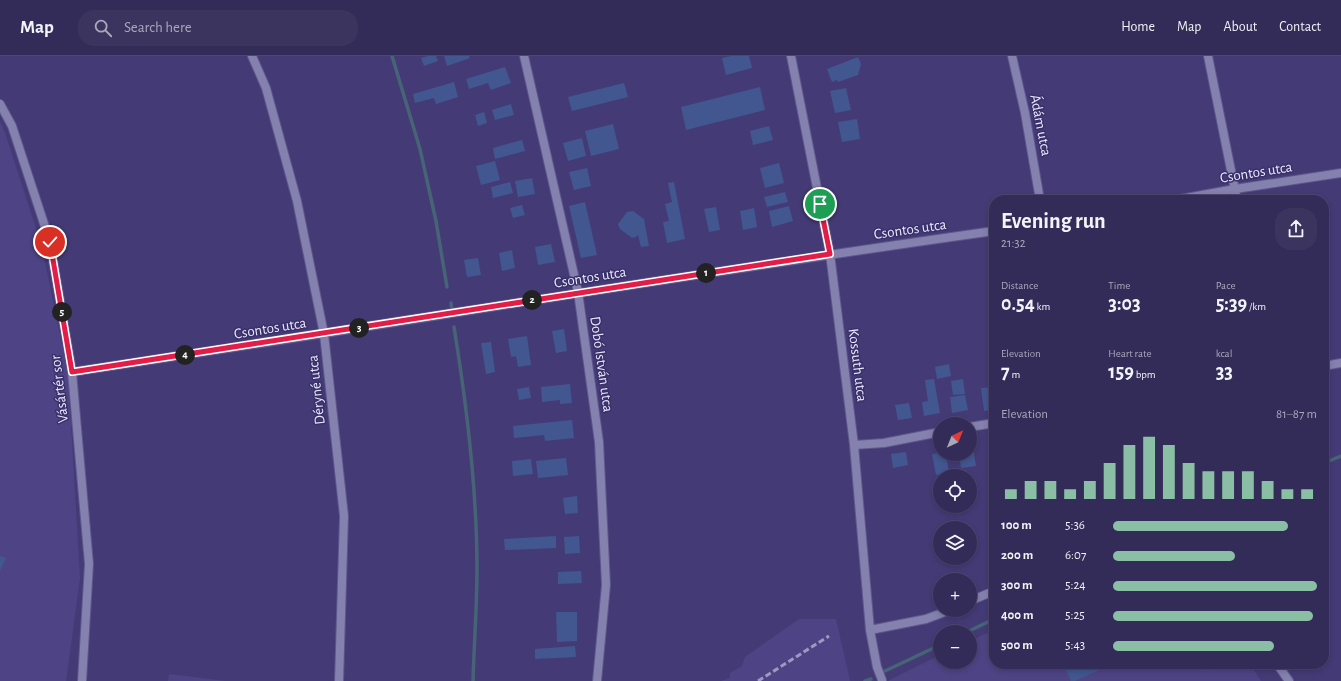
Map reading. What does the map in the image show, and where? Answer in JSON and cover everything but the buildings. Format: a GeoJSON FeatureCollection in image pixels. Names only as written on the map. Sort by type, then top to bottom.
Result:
{"type":"FeatureCollection","features":[{"type":"Feature","properties":{"kind":"street","name":"Déryné utca"},"geometry":{"type":"LineString","coordinates":[[252,56],[266,88],[297,201],[324,334],[344,516],[339,681]]}},
{"type":"Feature","properties":{"kind":"street","name":"Dobó István utca"},"geometry":{"type":"LineString","coordinates":[[524,56],[578,292],[599,442],[606,585],[597,681]]}},
{"type":"Feature","properties":{"kind":"street","name":"Kossuth utca"},"geometry":{"type":"LineString","coordinates":[[790,56],[830,254],[854,445],[870,630],[877,667],[882,680]]}},
{"type":"Feature","properties":{"kind":"street","name":"Ádám utca"},"geometry":{"type":"LineString","coordinates":[[1012,56],[1025,113],[1039,195]]}},
{"type":"Feature","properties":{"kind":"street"},"geometry":{"type":"LineString","coordinates":[[1208,56],[1236,195]]}},
{"type":"Feature","properties":{"kind":"street","name":"Vásártér sor"},"geometry":{"type":"LineString","coordinates":[[0,104],[12,126],[50,242],[72,372],[89,564],[82,681]]}},
{"type":"Feature","properties":{"kind":"street","name":"Csontos utca"},"geometry":{"type":"LineString","coordinates":[[1202,195],[1341,173]]}},
{"type":"Feature","properties":{"kind":"street","name":"Csontos utca"},"geometry":{"type":"LineString","coordinates":[[72,372],[324,334],[578,292],[989,232]]}},
{"type":"Feature","properties":{"kind":"street"},"geometry":{"type":"LineString","coordinates":[[1329,365],[1341,363]]}},
{"type":"Feature","properties":{"kind":"street"},"geometry":{"type":"LineString","coordinates":[[977,426],[989,424]]}},
{"type":"Feature","properties":{"kind":"street"},"geometry":{"type":"LineString","coordinates":[[854,445],[884,443],[933,433]]}},
{"type":"Feature","properties":{"kind":"street"},"geometry":{"type":"LineString","coordinates":[[977,599],[989,593]]}},
{"type":"Feature","properties":{"kind":"street"},"geometry":{"type":"LineString","coordinates":[[870,630],[933,616]]}},
{"type":"Feature","properties":{"kind":"street"},"geometry":{"type":"LineString","coordinates":[[1281,669],[1289,681]]}},
{"type":"Feature","properties":{"kind":"shaded area"},"geometry":{"type":"Polygon","coordinates":[[[0,122],[5,133],[42,247],[68,375],[80,578],[66,681],[0,681],[0,122]]]}},
{"type":"Feature","properties":{"kind":"shaded area"},"geometry":{"type":"Polygon","coordinates":[[[799,619],[836,619],[850,681],[721,681],[730,678],[730,673],[742,666],[745,657],[799,619]]]}},
{"type":"Feature","properties":{"kind":"shaded area"},"geometry":{"type":"Polygon","coordinates":[[[989,632],[989,669],[1253,669],[1261,681],[888,681],[933,658],[933,669],[977,669],[977,638],[989,632]]]}},
{"type":"Feature","properties":{"kind":"shaded area"},"geometry":{"type":"Polygon","coordinates":[[[169,674],[225,681],[168,681],[169,674]]]}},
{"type":"Feature","properties":{"kind":"waterway"},"geometry":{"type":"LineString","coordinates":[[392,56],[420,149],[436,221],[447,287]]}},
{"type":"Feature","properties":{"kind":"waterway"},"geometry":{"type":"LineString","coordinates":[[451,303],[452,311]]}},
{"type":"Feature","properties":{"kind":"waterway"},"geometry":{"type":"LineString","coordinates":[[454,327],[467,417],[477,539],[477,583],[473,681]]}},
{"type":"Feature","properties":{"kind":"waterway"},"geometry":{"type":"LineString","coordinates":[[1329,461],[1341,456]]}},
{"type":"Feature","properties":{"kind":"waterway"},"geometry":{"type":"LineString","coordinates":[[977,627],[989,621]]}},
{"type":"Feature","properties":{"kind":"waterway"},"geometry":{"type":"LineString","coordinates":[[885,671],[933,648]]}},
{"type":"Feature","properties":{"kind":"waterway"},"geometry":{"type":"LineString","coordinates":[[865,681],[871,679]]}},
{"type":"Feature","properties":{"kind":"railway"},"geometry":{"type":"LineString","coordinates":[[758,681],[829,636]]}},
{"type":"Feature","properties":{"kind":"route"},"geometry":{"type":"LineString","coordinates":[[50,242],[72,372],[324,334],[578,292],[830,254],[820,204]]}}]}
